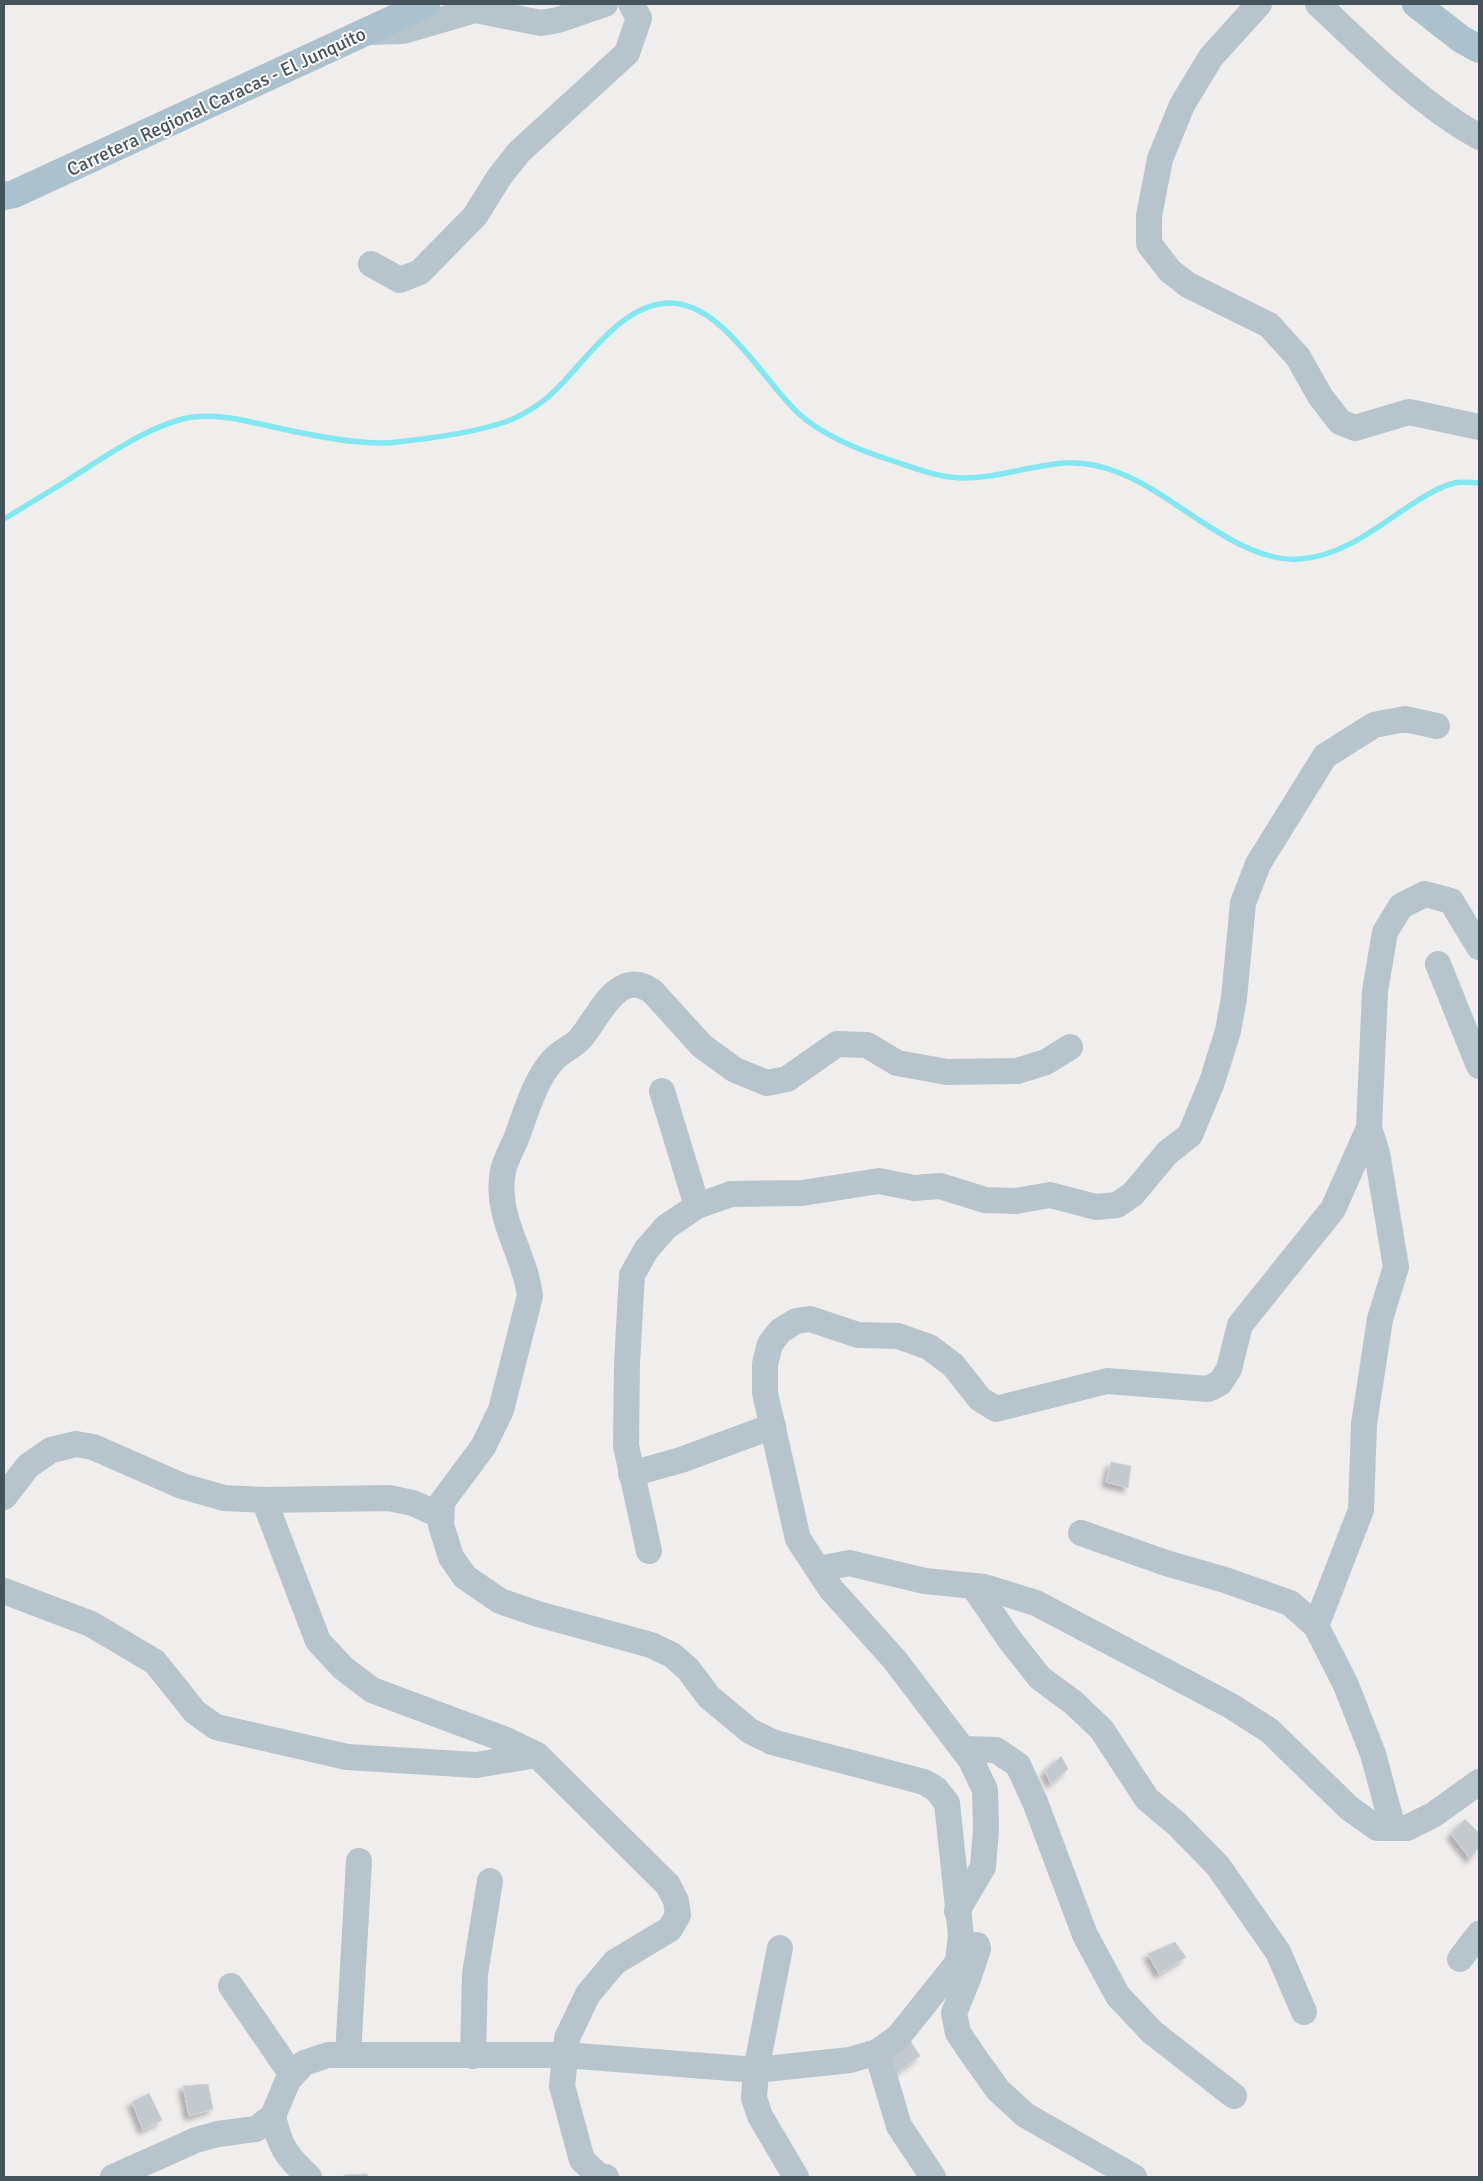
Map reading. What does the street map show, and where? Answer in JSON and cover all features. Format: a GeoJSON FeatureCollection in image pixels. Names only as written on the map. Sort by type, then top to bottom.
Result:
{"type":"FeatureCollection","features":[{"type":"Feature","properties":{"kind":"main road","name":"Carretera Regional Caracas - El Junquito"},"geometry":{"type":"LineString","coordinates":[[4,196],[23,190],[426,4]]}},
{"type":"Feature","properties":{"kind":"main road"},"geometry":{"type":"LineString","coordinates":[[1416,4],[1461,39],[1479,49]]}},
{"type":"Feature","properties":{"kind":"street"},"geometry":{"type":"LineString","coordinates":[[366,32],[403,31],[475,10],[540,23],[558,20],[605,4]]}},
{"type":"Feature","properties":{"kind":"street"},"geometry":{"type":"LineString","coordinates":[[371,264],[400,280],[420,272],[475,216],[500,176],[519,152],[627,53],[639,18],[631,4]]}},
{"type":"Feature","properties":{"kind":"street"},"geometry":{"type":"LineString","coordinates":[[1260,4],[1210,57],[1182,105],[1160,159],[1149,216],[1150,244],[1170,271],[1188,285],[1269,325],[1298,357],[1320,396],[1340,422],[1355,428],[1409,412],[1479,427]]}},
{"type":"Feature","properties":{"kind":"street"},"geometry":{"type":"LineString","coordinates":[[1318,4],[1386,68],[1456,124],[1479,137]]}},
{"type":"Feature","properties":{"kind":"street"},"geometry":{"type":"LineString","coordinates":[[649,1551],[626,1446],[627,1363],[632,1275],[646,1250],[666,1228],[697,1206],[731,1194],[802,1193],[879,1181],[914,1188],[940,1186],[985,1200],[1016,1201],[1050,1195],[1096,1207],[1117,1204],[1133,1194],[1167,1153],[1190,1135],[1212,1082],[1228,1031],[1234,998],[1242,903],[1258,864],[1325,756],[1374,725],[1406,719],[1437,726]]}},
{"type":"Feature","properties":{"kind":"street"},"geometry":{"type":"LineString","coordinates":[[1316,1626],[1361,1510],[1364,1424],[1380,1319],[1396,1267],[1377,1153],[1369,1128],[1374,990],[1385,932],[1401,906],[1425,894],[1451,901],[1479,947]]}},
{"type":"Feature","properties":{"kind":"street"},"geometry":{"type":"LineString","coordinates":[[1438,964],[1479,1066]]}},
{"type":"Feature","properties":{"kind":"street"},"geometry":{"type":"LineString","coordinates":[[113,2177],[196,2140],[218,2134],[256,2129],[273,2116],[288,2080],[292,2075],[304,2063],[328,2055],[565,2055],[756,2070],[850,2060],[877,2052],[898,2037],[958,1962],[961,1936],[946,1803],[936,1789],[924,1782],[772,1742],[750,1731],[709,1696],[688,1669],[672,1655],[651,1645],[538,1614],[500,1601],[465,1577],[451,1557],[441,1525],[442,1502],[483,1447],[501,1410],[530,1296],[528,1277],[514,1245],[501,1200],[503,1170],[539,1081],[553,1059],[579,1040],[611,995],[626,986],[643,985],[652,991],[702,1046],[735,1070],[767,1083],[787,1079],[837,1044],[867,1045],[897,1063],[947,1072],[1017,1071],[1046,1062],[1070,1047]]}},
{"type":"Feature","properties":{"kind":"street"},"geometry":{"type":"LineString","coordinates":[[662,1091],[697,1206]]}},
{"type":"Feature","properties":{"kind":"street"},"geometry":{"type":"LineString","coordinates":[[958,1911],[982,1867],[986,1829],[985,1790],[971,1760],[963,1749],[894,1659],[831,1589],[798,1539],[765,1393],[765,1364],[770,1344],[780,1331],[796,1320],[810,1320],[858,1335],[898,1336],[929,1347],[953,1365],[980,1399],[996,1409],[1107,1381],[1208,1389],[1220,1383],[1229,1369],[1240,1325],[1333,1209],[1369,1128]]}},
{"type":"Feature","properties":{"kind":"street"},"geometry":{"type":"LineString","coordinates":[[631,1474],[681,1460],[773,1426]]}},
{"type":"Feature","properties":{"kind":"street"},"geometry":{"type":"LineString","coordinates":[[4,1497],[28,1466],[51,1450],[76,1444],[93,1447],[182,1486],[224,1498],[264,1500],[389,1498],[413,1503],[441,1516]]}},
{"type":"Feature","properties":{"kind":"street"},"geometry":{"type":"LineString","coordinates":[[264,1500],[318,1641],[342,1668],[372,1690],[506,1740],[537,1755],[668,1886],[676,1901],[678,1915],[670,1929],[615,1962],[588,1994],[567,2038],[562,2086],[582,2160],[598,2175],[606,2177]]}},
{"type":"Feature","properties":{"kind":"street"},"geometry":{"type":"LineString","coordinates":[[1081,1533],[1290,1603],[1316,1626],[1346,1685],[1373,1754],[1393,1828]]}},
{"type":"Feature","properties":{"kind":"street"},"geometry":{"type":"LineString","coordinates":[[819,1569],[849,1563],[925,1581],[984,1587],[1036,1603],[1231,1706],[1270,1731],[1349,1808],[1376,1828],[1406,1828],[1432,1815],[1479,1782]]}},
{"type":"Feature","properties":{"kind":"street"},"geometry":{"type":"LineString","coordinates":[[973,1586],[1010,1640],[1040,1678],[1074,1703],[1102,1730],[1147,1799],[1177,1824],[1218,1866],[1278,1952],[1304,2012]]}},
{"type":"Feature","properties":{"kind":"street"},"geometry":{"type":"LineString","coordinates":[[4,1591],[90,1624],[154,1662],[194,1712],[216,1727],[347,1756],[476,1765],[537,1755]]}},
{"type":"Feature","properties":{"kind":"street"},"geometry":{"type":"LineString","coordinates":[[963,1749],[996,1750],[1018,1765],[1035,1802],[1085,1935],[1118,1996],[1152,2032],[1234,2096]]}},
{"type":"Feature","properties":{"kind":"street"},"geometry":{"type":"LineString","coordinates":[[348,2055],[359,1861]]}},
{"type":"Feature","properties":{"kind":"street"},"geometry":{"type":"LineString","coordinates":[[473,2056],[475,1974],[490,1881]]}},
{"type":"Feature","properties":{"kind":"street"},"geometry":{"type":"LineString","coordinates":[[958,1911],[973,1926],[978,1949],[970,1976],[954,2013],[958,2033],[998,2090],[1025,2114],[1134,2177]]}},
{"type":"Feature","properties":{"kind":"street"},"geometry":{"type":"LineString","coordinates":[[1460,1959],[1479,1934]]}},
{"type":"Feature","properties":{"kind":"street"},"geometry":{"type":"LineString","coordinates":[[780,1948],[756,2070],[754,2098],[760,2116],[796,2177]]}},
{"type":"Feature","properties":{"kind":"street"},"geometry":{"type":"LineString","coordinates":[[231,1986],[292,2075]]}},
{"type":"Feature","properties":{"kind":"street"},"geometry":{"type":"LineString","coordinates":[[877,2052],[899,2126],[933,2177]]}},
{"type":"Feature","properties":{"kind":"street"},"geometry":{"type":"LineString","coordinates":[[273,2116],[279,2142],[292,2162],[309,2177]]}},
{"type":"Feature","properties":{"kind":"building"},"geometry":{"type":"Polygon","coordinates":[[[1111,1462],[1131,1466],[1128,1488],[1106,1482],[1111,1462]]]}},
{"type":"Feature","properties":{"kind":"building"},"geometry":{"type":"Polygon","coordinates":[[[1061,1756],[1068,1769],[1051,1784],[1045,1771],[1061,1756]]]}},
{"type":"Feature","properties":{"kind":"building"},"geometry":{"type":"Polygon","coordinates":[[[1465,1819],[1479,1833],[1479,1847],[1470,1859],[1451,1834],[1465,1819]]]}},
{"type":"Feature","properties":{"kind":"building"},"geometry":{"type":"Polygon","coordinates":[[[1175,1942],[1186,1957],[1159,1974],[1148,1954],[1175,1942]]]}},
{"type":"Feature","properties":{"kind":"building"},"geometry":{"type":"Polygon","coordinates":[[[909,2039],[920,2056],[894,2075],[886,2057],[909,2039]]]}},
{"type":"Feature","properties":{"kind":"building"},"geometry":{"type":"Polygon","coordinates":[[[208,2084],[213,2109],[189,2116],[183,2086],[208,2084]]]}},
{"type":"Feature","properties":{"kind":"building"},"geometry":{"type":"Polygon","coordinates":[[[149,2093],[162,2120],[143,2130],[132,2102],[149,2093]]]}},
{"type":"Feature","properties":{"kind":"building"},"geometry":{"type":"Polygon","coordinates":[[[367,2174],[368,2177],[345,2177],[344,2175],[367,2174]]]}},
{"type":"Feature","properties":{"kind":"waterway"},"geometry":{"type":"LineString","coordinates":[[4,519],[128,442],[161,426],[193,417],[230,418],[325,437],[382,443],[454,434],[505,422],[527,411],[548,397],[602,339],[618,325],[634,314],[651,306],[669,303],[688,306],[707,315],[741,346],[798,413],[829,435],[852,446],[918,469],[950,477],[980,477],[1066,463],[1080,463],[1102,467],[1143,484],[1231,540],[1254,551],[1277,558],[1300,559],[1332,552],[1362,538],[1440,488],[1457,482],[1479,483]]}}]}
